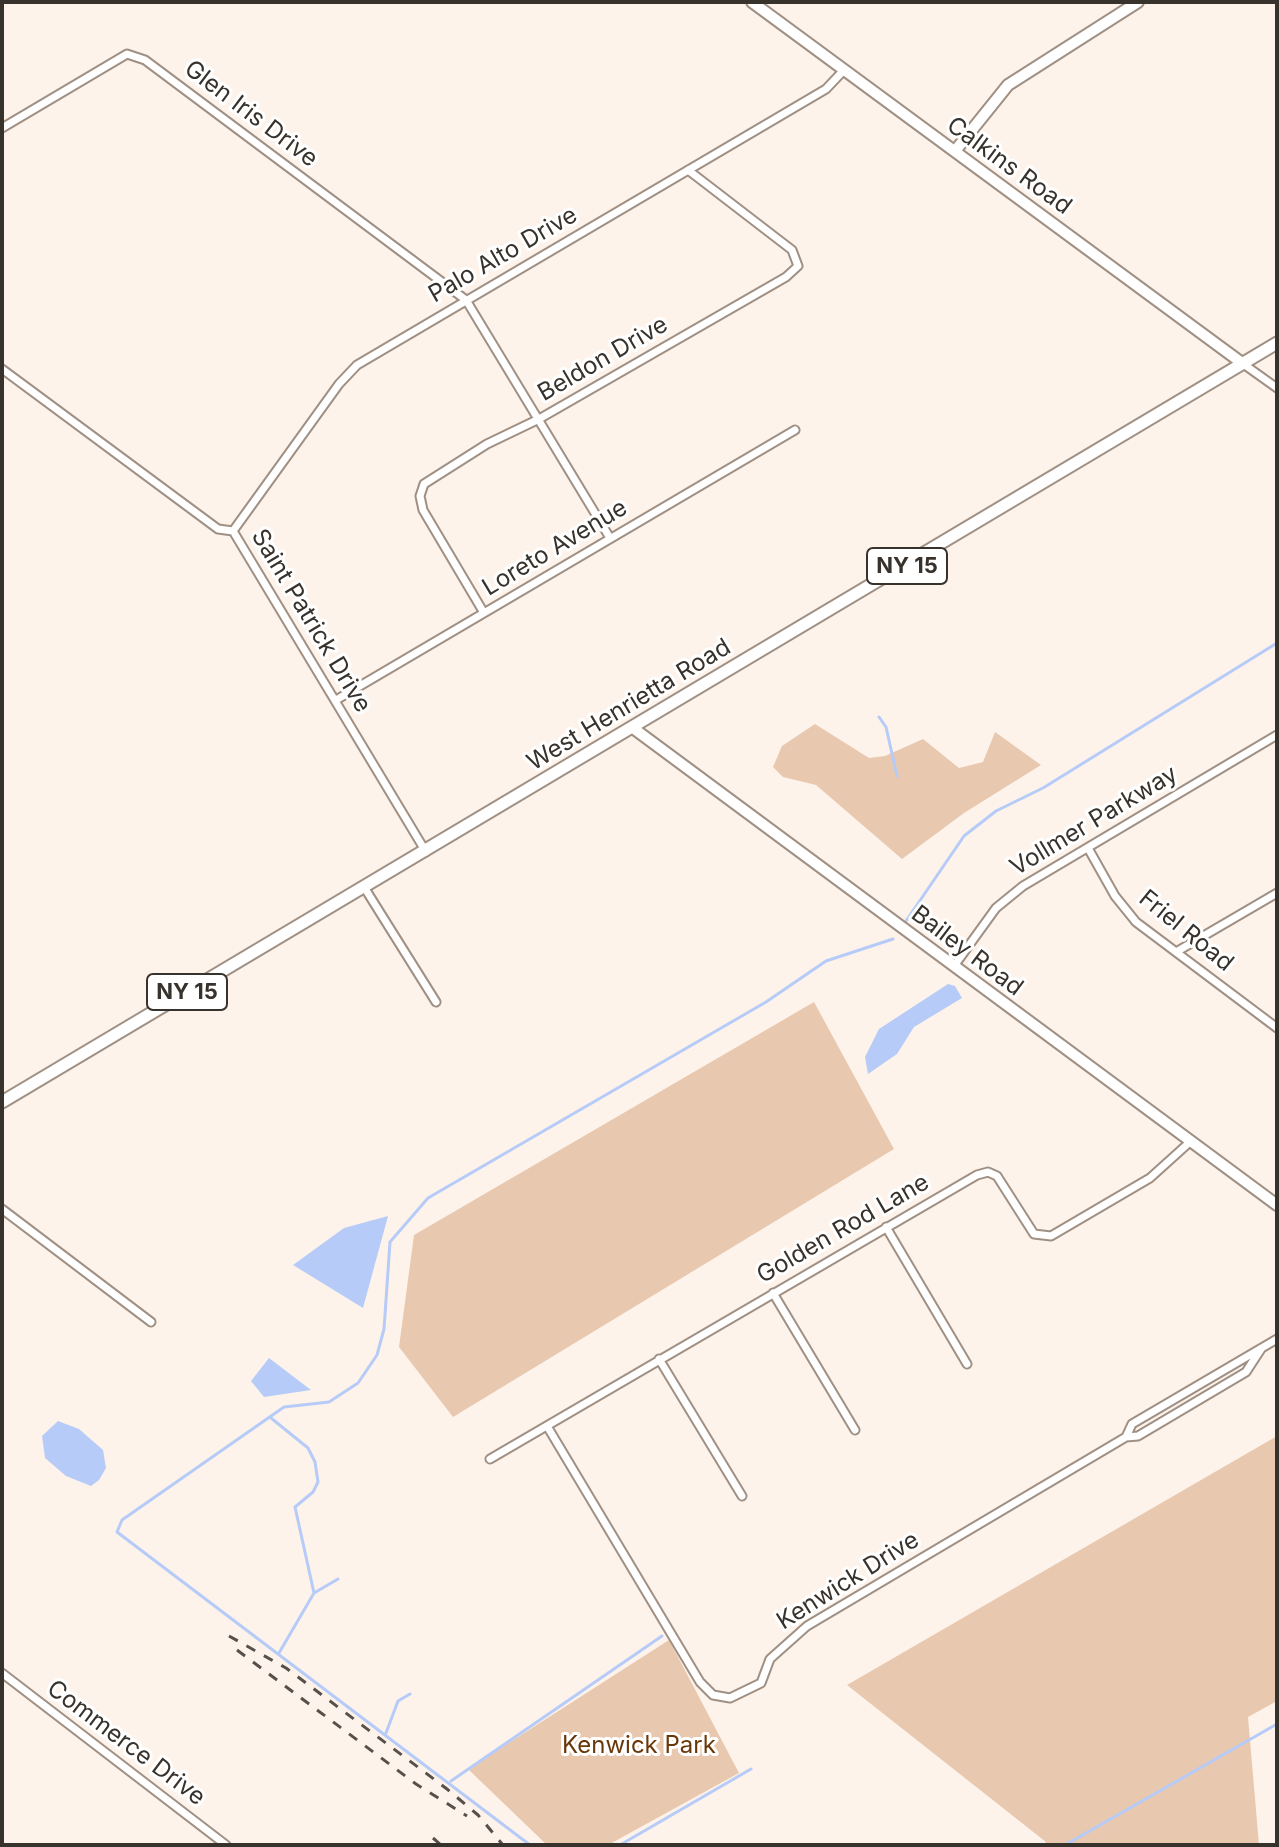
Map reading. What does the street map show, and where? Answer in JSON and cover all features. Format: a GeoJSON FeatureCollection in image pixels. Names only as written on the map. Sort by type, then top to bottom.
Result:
{"type":"FeatureCollection","features":[{"type":"Feature","properties":{"kind":"main road","name":"West Henrietta Road"},"geometry":{"type":"LineString","coordinates":[[2,1102],[1277,343]]}},
{"type":"Feature","properties":{"kind":"street","name":"Calkins Road"},"geometry":{"type":"LineString","coordinates":[[752,2],[1242,363]]}},
{"type":"Feature","properties":{"kind":"street"},"geometry":{"type":"LineString","coordinates":[[955,151],[1008,85],[1138,2]]}},
{"type":"Feature","properties":{"kind":"street","name":"Glen Iris Drive"},"geometry":{"type":"LineString","coordinates":[[2,128],[127,54],[138,55],[466,300]]}},
{"type":"Feature","properties":{"kind":"street","name":"Palo Alto Drive"},"geometry":{"type":"LineString","coordinates":[[233,531],[348,373],[466,300],[826,89],[844,70]]}},
{"type":"Feature","properties":{"kind":"street","name":"Beldon Drive"},"geometry":{"type":"LineString","coordinates":[[484,613],[423,510],[421,491],[436,475],[786,277],[798,266],[792,250],[688,170]]}},
{"type":"Feature","properties":{"kind":"street"},"geometry":{"type":"LineString","coordinates":[[466,300],[610,538]]}},
{"type":"Feature","properties":{"kind":"street"},"geometry":{"type":"LineString","coordinates":[[1242,363],[1277,388]]}},
{"type":"Feature","properties":{"kind":"street","name":"Saint Patrick Drive"},"geometry":{"type":"LineString","coordinates":[[2,369],[218,529],[233,531],[426,852]]}},
{"type":"Feature","properties":{"kind":"street","name":"Loreto Avenue"},"geometry":{"type":"LineString","coordinates":[[336,700],[795,430]]}},
{"type":"Feature","properties":{"kind":"street","name":"Bailey Road"},"geometry":{"type":"LineString","coordinates":[[633,728],[1277,1205]]}},
{"type":"Feature","properties":{"kind":"street","name":"Vollmer Parkway"},"geometry":{"type":"LineString","coordinates":[[954,966],[981,927],[1008,897],[1277,735]]}},
{"type":"Feature","properties":{"kind":"street","name":"Friel Road"},"geometry":{"type":"LineString","coordinates":[[1088,848],[1125,909],[1176,952],[1277,1028]]}},
{"type":"Feature","properties":{"kind":"street"},"geometry":{"type":"LineString","coordinates":[[364,887],[436,1002]]}},
{"type":"Feature","properties":{"kind":"street"},"geometry":{"type":"LineString","coordinates":[[1176,952],[1277,893]]}},
{"type":"Feature","properties":{"kind":"street","name":"Golden Rod Lane"},"geometry":{"type":"LineString","coordinates":[[490,1459],[971,1178],[988,1172],[1006,1185],[1034,1234],[1051,1236],[1150,1178],[1191,1141]]}},
{"type":"Feature","properties":{"kind":"street"},"geometry":{"type":"LineString","coordinates":[[2,1209],[151,1322]]}},
{"type":"Feature","properties":{"kind":"street"},"geometry":{"type":"LineString","coordinates":[[886,1227],[967,1364]]}},
{"type":"Feature","properties":{"kind":"street"},"geometry":{"type":"LineString","coordinates":[[773,1293],[855,1430]]}},
{"type":"Feature","properties":{"kind":"street","name":"Kenwick Drive"},"geometry":{"type":"LineString","coordinates":[[1126,1437],[1132,1424],[1277,1339]]}},
{"type":"Feature","properties":{"kind":"street","name":"Kenwick Drive"},"geometry":{"type":"LineString","coordinates":[[547,1426],[700,1682],[713,1695],[730,1698],[761,1683],[770,1659],[807,1626],[1126,1437],[1138,1436],[1246,1372],[1261,1349]]}},
{"type":"Feature","properties":{"kind":"street"},"geometry":{"type":"LineString","coordinates":[[659,1359],[742,1496]]}},
{"type":"Feature","properties":{"kind":"street","name":"Commerce Drive"},"geometry":{"type":"LineString","coordinates":[[2,1673],[226,1845]]}},
{"type":"Feature","properties":{"kind":"green space"},"geometry":{"type":"Polygon","coordinates":[[[815,724],[869,758],[885,756],[923,739],[959,768],[983,762],[995,732],[1041,765],[964,813],[902,859],[816,785],[783,777],[773,767],[782,746],[815,724]]]}},
{"type":"Feature","properties":{"kind":"green space"},"geometry":{"type":"Polygon","coordinates":[[[814,1002],[894,1149],[453,1417],[399,1347],[414,1235],[814,1002]]]}},
{"type":"Feature","properties":{"kind":"green space"},"geometry":{"type":"Polygon","coordinates":[[[1277,1436],[1277,1701],[1248,1717],[1259,1845],[1043,1845],[1046,1842],[847,1685],[1277,1436]]]}},
{"type":"Feature","properties":{"kind":"green space","name":"Kenwick Park"},"geometry":{"type":"Polygon","coordinates":[[[669,1640],[739,1773],[608,1845],[547,1845],[468,1769],[669,1640]]]}},
{"type":"Feature","properties":{"kind":"water"},"geometry":{"type":"Polygon","coordinates":[[[948,984],[955,986],[962,998],[914,1027],[897,1054],[868,1074],[865,1057],[879,1029],[948,984]]]}},
{"type":"Feature","properties":{"kind":"water"},"geometry":{"type":"Polygon","coordinates":[[[388,1216],[363,1308],[293,1265],[344,1228],[388,1216]]]}},
{"type":"Feature","properties":{"kind":"water"},"geometry":{"type":"Polygon","coordinates":[[[269,1358],[311,1390],[264,1397],[251,1381],[269,1358]]]}},
{"type":"Feature","properties":{"kind":"water"},"geometry":{"type":"Polygon","coordinates":[[[58,1421],[79,1429],[103,1450],[106,1468],[91,1486],[66,1476],[45,1458],[42,1436],[58,1421]]]}},
{"type":"Feature","properties":{"kind":"waterway"},"geometry":{"type":"LineString","coordinates":[[906,921],[964,836],[996,811],[1043,788],[1277,643]]}},
{"type":"Feature","properties":{"kind":"waterway"},"geometry":{"type":"LineString","coordinates":[[879,717],[886,727],[897,776]]}},
{"type":"Feature","properties":{"kind":"waterway"},"geometry":{"type":"LineString","coordinates":[[530,1845],[117,1532],[122,1520],[284,1407],[329,1402],[358,1383],[377,1355],[384,1329],[390,1242],[428,1198],[766,1002],[826,961],[893,939]]}},
{"type":"Feature","properties":{"kind":"waterway"},"geometry":{"type":"LineString","coordinates":[[271,1418],[308,1448],[315,1462],[318,1482],[313,1492],[295,1507],[314,1593],[279,1653]]}},
{"type":"Feature","properties":{"kind":"waterway"},"geometry":{"type":"LineString","coordinates":[[314,1593],[338,1579]]}},
{"type":"Feature","properties":{"kind":"waterway"},"geometry":{"type":"LineString","coordinates":[[451,1781],[662,1636]]}},
{"type":"Feature","properties":{"kind":"waterway"},"geometry":{"type":"LineString","coordinates":[[386,1733],[398,1701],[410,1694]]}},
{"type":"Feature","properties":{"kind":"waterway"},"geometry":{"type":"LineString","coordinates":[[1065,1845],[1277,1724]]}},
{"type":"Feature","properties":{"kind":"waterway"},"geometry":{"type":"LineString","coordinates":[[620,1845],[751,1769]]}},
{"type":"Feature","properties":{"kind":"railway"},"geometry":{"type":"LineString","coordinates":[[229,1636],[286,1668],[447,1789],[478,1815],[503,1845]]}},
{"type":"Feature","properties":{"kind":"railway"},"geometry":{"type":"LineString","coordinates":[[237,1650],[416,1784],[467,1816]]}},
{"type":"Feature","properties":{"kind":"railway"},"geometry":{"type":"LineString","coordinates":[[433,1838],[441,1845]]}}]}
